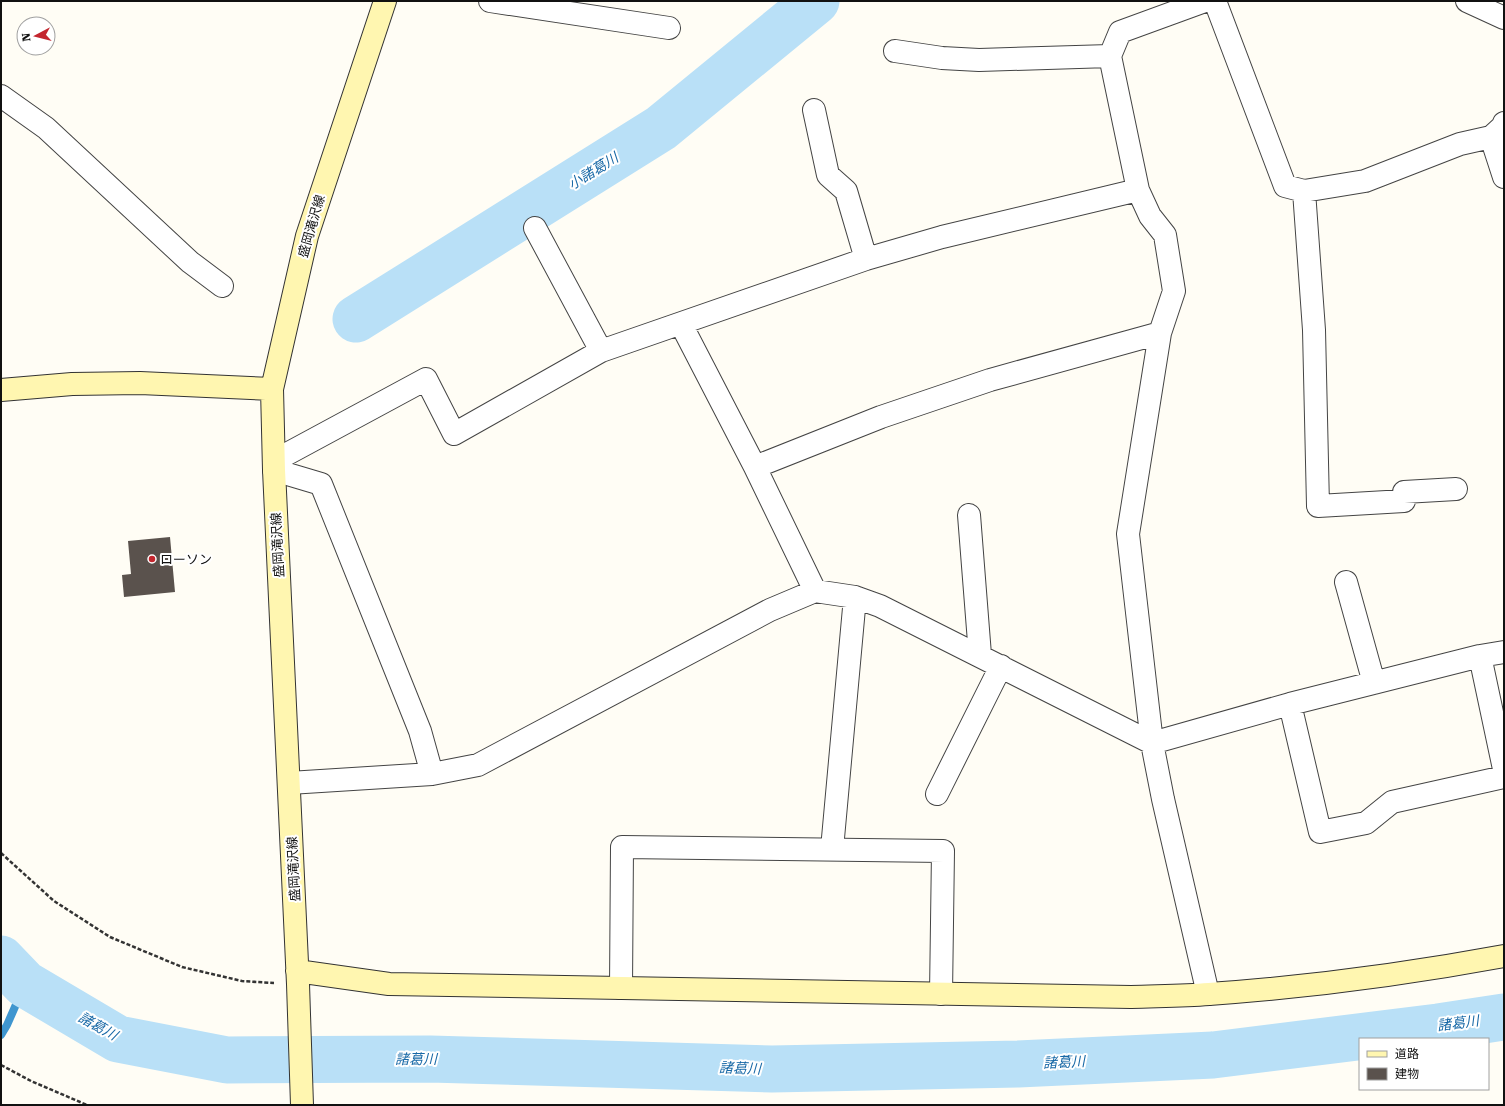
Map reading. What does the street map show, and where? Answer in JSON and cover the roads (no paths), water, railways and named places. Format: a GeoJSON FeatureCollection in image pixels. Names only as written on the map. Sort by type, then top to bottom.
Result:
{"type":"FeatureCollection","features":[{"type":"Feature","properties":{"kind":"street","name":"盛岡滝沢線"},"geometry":{"type":"LineString","coordinates":[[302,1105],[298,984],[274,466],[272,389],[307,236],[385,1]]}},
{"type":"Feature","properties":{"kind":"street"},"geometry":{"type":"LineString","coordinates":[[490,1],[537,4],[669,28]]}},
{"type":"Feature","properties":{"kind":"street"},"geometry":{"type":"LineString","coordinates":[[1205,1],[1158,10],[1120,32],[1110,56],[1138,190],[1150,216],[1164,235],[1174,291],[1160,333],[1128,534],[1152,742],[1163,799],[1208,994]]}},
{"type":"Feature","properties":{"kind":"street"},"geometry":{"type":"LineString","coordinates":[[1215,1],[1285,186],[1304,191],[1365,181],[1500,128],[1504,177]]}},
{"type":"Feature","properties":{"kind":"street"},"geometry":{"type":"LineString","coordinates":[[1467,1],[1504,18]]}},
{"type":"Feature","properties":{"kind":"street"},"geometry":{"type":"LineString","coordinates":[[895,50],[942,58],[979,60],[1110,56]]}},
{"type":"Feature","properties":{"kind":"street"},"geometry":{"type":"LineString","coordinates":[[1,96],[46,128],[190,262],[222,286]]}},
{"type":"Feature","properties":{"kind":"street"},"geometry":{"type":"LineString","coordinates":[[814,110],[828,175],[846,191],[866,259]]}},
{"type":"Feature","properties":{"kind":"street"},"geometry":{"type":"LineString","coordinates":[[274,466],[426,379],[454,434],[601,351],[866,259],[942,237],[1138,190]]}},
{"type":"Feature","properties":{"kind":"street"},"geometry":{"type":"LineString","coordinates":[[1304,191],[1314,330],[1318,506],[1404,501],[1404,492],[1456,490]]}},
{"type":"Feature","properties":{"kind":"street"},"geometry":{"type":"LineString","coordinates":[[535,228],[601,351]]}},
{"type":"Feature","properties":{"kind":"street"},"geometry":{"type":"LineString","coordinates":[[681,324],[755,467],[815,591]]}},
{"type":"Feature","properties":{"kind":"street"},"geometry":{"type":"LineString","coordinates":[[755,467],[881,417],[990,380],[1160,333]]}},
{"type":"Feature","properties":{"kind":"street"},"geometry":{"type":"LineString","coordinates":[[1,390],[72,384],[140,383],[272,389]]}},
{"type":"Feature","properties":{"kind":"street"},"geometry":{"type":"LineString","coordinates":[[274,466],[320,484],[420,731],[432,774]]}},
{"type":"Feature","properties":{"kind":"street"},"geometry":{"type":"LineString","coordinates":[[969,515],[980,656]]}},
{"type":"Feature","properties":{"kind":"street"},"geometry":{"type":"LineString","coordinates":[[1346,582],[1374,683]]}},
{"type":"Feature","properties":{"kind":"street"},"geometry":{"type":"LineString","coordinates":[[289,783],[432,774],[478,765],[770,610],[815,591],[855,596],[880,606],[1152,742],[1290,704],[1480,656],[1504,652]]}},
{"type":"Feature","properties":{"kind":"street"},"geometry":{"type":"LineString","coordinates":[[832,849],[855,596]]}},
{"type":"Feature","properties":{"kind":"street"},"geometry":{"type":"LineString","coordinates":[[1480,656],[1504,769]]}},
{"type":"Feature","properties":{"kind":"street"},"geometry":{"type":"LineString","coordinates":[[937,794],[1001,666]]}},
{"type":"Feature","properties":{"kind":"street"},"geometry":{"type":"LineString","coordinates":[[1290,704],[1320,832],[1366,823],[1392,802],[1504,777]]}},
{"type":"Feature","properties":{"kind":"street"},"geometry":{"type":"LineString","coordinates":[[621,988],[622,847],[943,851],[941,994]]}},
{"type":"Feature","properties":{"kind":"street"},"geometry":{"type":"LineString","coordinates":[[298,984],[389,984],[1130,997],[1208,994],[1324,984],[1446,967],[1504,956]]}},
{"type":"Feature","properties":{"kind":"waterway","name":"小諸葛川"},"geometry":{"type":"LineString","coordinates":[[356,319],[661,128],[816,1]]}},
{"type":"Feature","properties":{"kind":"waterway","name":"諸葛川"},"geometry":{"type":"LineString","coordinates":[[1,959],[25,984],[118,1039],[227,1060],[430,1059],[772,1069],[1018,1064],[1213,1055],[1438,1027],[1504,1017]]}},
{"type":"Feature","properties":{"kind":"waterway"},"geometry":{"type":"LineString","coordinates":[[1,1035],[25,984]]}},
{"type":"Feature","properties":{"kind":"place","name":"ローソン"},"geometry":{"type":"Point","coordinates":[152,559]}}]}
